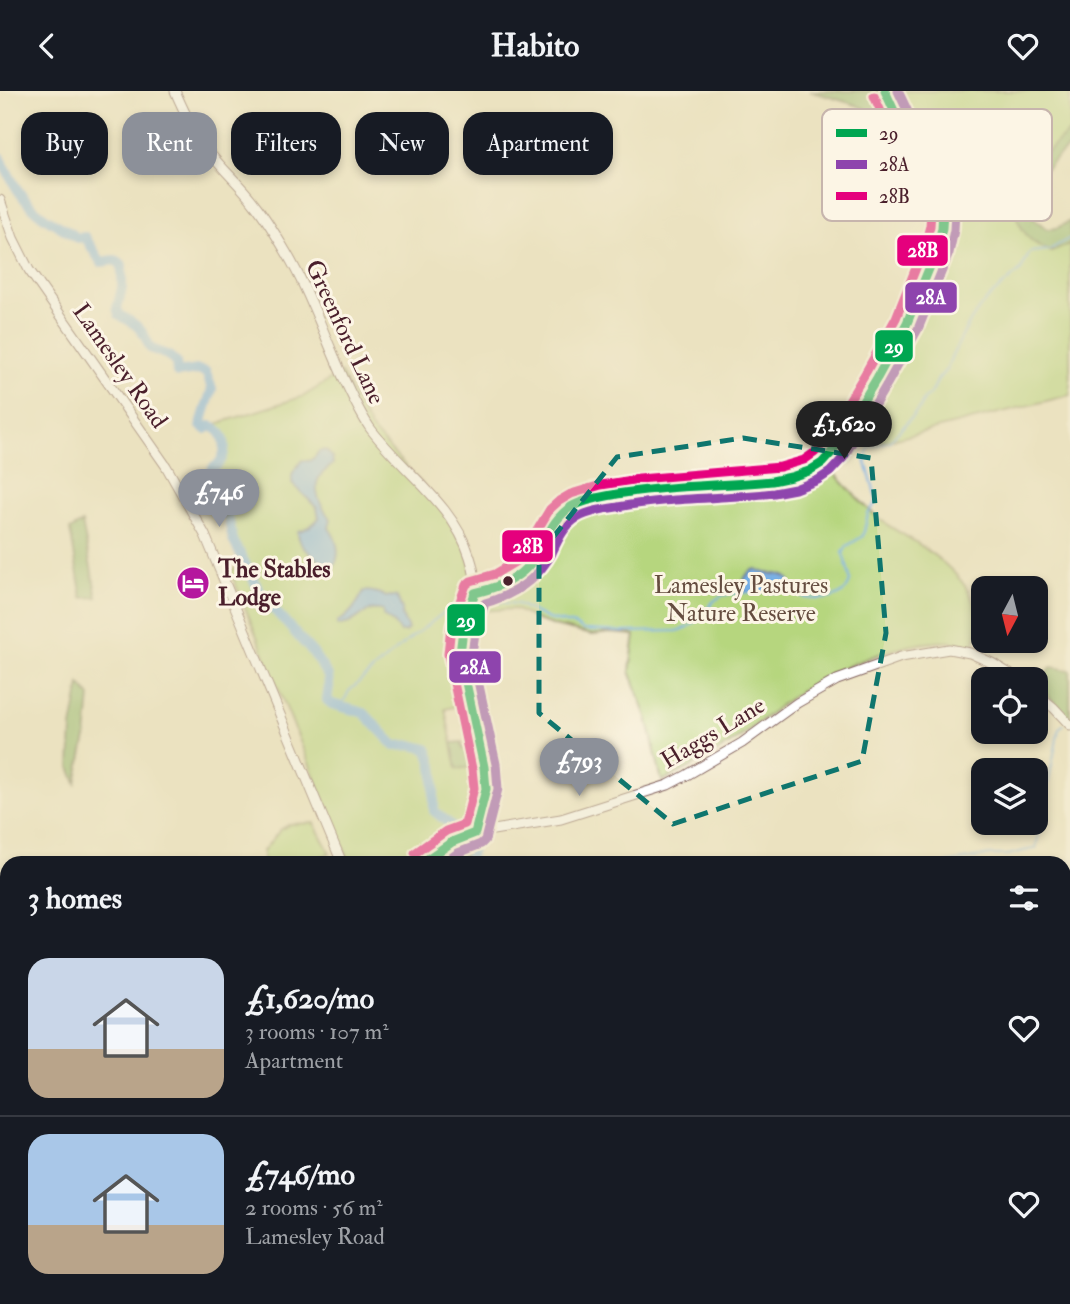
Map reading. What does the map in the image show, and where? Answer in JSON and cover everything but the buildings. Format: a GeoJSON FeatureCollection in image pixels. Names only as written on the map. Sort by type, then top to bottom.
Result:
{"type":"FeatureCollection","features":[{"type":"Feature","properties":{"kind":"street","name":"Greenford Lane"},"geometry":{"type":"LineString","coordinates":[[175,91],[183,110],[214,159],[253,201],[278,238],[310,300],[357,407],[371,429],[446,510],[471,557],[475,593],[459,640],[485,778],[484,797],[473,834]]}},
{"type":"Feature","properties":{"kind":"street"},"geometry":{"type":"LineString","coordinates":[[885,91],[893,109]]}},
{"type":"Feature","properties":{"kind":"street","name":"Lamesley Road"},"geometry":{"type":"LineString","coordinates":[[0,201],[13,238],[29,269],[166,466],[205,535],[339,856]]}},
{"type":"Feature","properties":{"kind":"street"},"geometry":{"type":"LineString","coordinates":[[475,593],[516,576],[533,561],[558,517],[583,502],[645,491],[793,477],[811,470],[825,460],[877,378],[907,323],[937,249],[942,221]]}},
{"type":"Feature","properties":{"kind":"street","name":"Haggs Lane"},"geometry":{"type":"LineString","coordinates":[[432,856],[452,842],[473,834],[561,819],[668,785],[742,743],[797,703],[837,680],[901,657],[949,649],[970,653],[998,667]]}},
{"type":"Feature","properties":{"kind":"street"},"geometry":{"type":"LineString","coordinates":[[1048,703],[1070,725]]}},
{"type":"Feature","properties":{"kind":"highlighted area"},"geometry":{"type":"Polygon","coordinates":[[[743,438],[871,458],[886,633],[862,761],[673,824],[539,713],[539,555],[617,457],[743,438]]]}},
{"type":"Feature","properties":{"kind":"green space"},"geometry":{"type":"Polygon","coordinates":[[[810,91],[878,91],[885,109],[865,109],[810,91]]]}},
{"type":"Feature","properties":{"kind":"green space"},"geometry":{"type":"Polygon","coordinates":[[[894,91],[1070,91],[1070,131],[1052,154],[1052,109],[901,109],[894,91]]]}},
{"type":"Feature","properties":{"kind":"green space"},"geometry":{"type":"Polygon","coordinates":[[[1070,131],[1070,146],[1052,163],[1052,148],[1070,131]]]}},
{"type":"Feature","properties":{"kind":"green space"},"geometry":{"type":"Polygon","coordinates":[[[954,221],[1020,221],[1031,238],[1051,252],[1070,244],[1070,395],[892,440],[866,441],[854,431],[915,320],[954,221]]]}},
{"type":"Feature","properties":{"kind":"green space"},"geometry":{"type":"Polygon","coordinates":[[[1019,221],[1036,221],[1048,229],[1057,228],[1070,221],[1070,244],[1051,252],[1033,242],[1019,221]]]}},
{"type":"Feature","properties":{"kind":"green space"},"geometry":{"type":"Polygon","coordinates":[[[341,373],[371,429],[446,510],[466,544],[475,593],[459,625],[456,658],[466,704],[445,709],[457,769],[479,766],[483,790],[474,820],[467,828],[425,856],[347,856],[230,571],[245,564],[233,540],[227,512],[208,482],[213,468],[220,465],[225,453],[220,431],[210,426],[304,396],[341,373]]]}},
{"type":"Feature","properties":{"kind":"green space","name":"Lamesley Pastures Nature Reserve"},"geometry":{"type":"Polygon","coordinates":[[[828,466],[874,514],[931,553],[955,574],[971,596],[971,646],[953,642],[915,645],[874,656],[835,672],[784,702],[728,745],[662,781],[647,717],[630,671],[635,635],[592,635],[537,620],[515,609],[477,611],[490,597],[538,569],[560,527],[577,510],[584,507],[608,502],[793,482],[828,466]]]}},
{"type":"Feature","properties":{"kind":"green space"},"geometry":{"type":"Polygon","coordinates":[[[82,523],[97,597],[82,598],[70,530],[82,523]]]}},
{"type":"Feature","properties":{"kind":"green space"},"geometry":{"type":"Polygon","coordinates":[[[1051,667],[1070,670],[1070,719],[1048,696],[1048,671],[1051,667]]]}},
{"type":"Feature","properties":{"kind":"green space"},"geometry":{"type":"Polygon","coordinates":[[[80,684],[90,696],[86,738],[76,783],[70,767],[72,727],[80,684]]]}},
{"type":"Feature","properties":{"kind":"green space"},"geometry":{"type":"Polygon","coordinates":[[[462,742],[463,749],[475,742],[479,766],[457,769],[452,743],[462,742]]]}},
{"type":"Feature","properties":{"kind":"green space"},"geometry":{"type":"Polygon","coordinates":[[[314,823],[330,853],[323,856],[263,856],[263,851],[280,830],[290,824],[314,823]]]}},
{"type":"Feature","properties":{"kind":"green space"},"geometry":{"type":"Polygon","coordinates":[[[456,850],[464,852],[464,856],[440,856],[456,850]]]}},
{"type":"Feature","properties":{"kind":"water"},"geometry":{"type":"Polygon","coordinates":[[[326,450],[332,457],[333,464],[320,476],[317,493],[321,505],[331,519],[329,528],[337,547],[333,567],[310,553],[301,543],[298,531],[309,527],[319,518],[317,508],[292,483],[292,474],[302,460],[309,461],[319,451],[326,450]]]}},
{"type":"Feature","properties":{"kind":"water"},"geometry":{"type":"Polygon","coordinates":[[[756,569],[786,577],[790,580],[790,592],[745,592],[745,578],[749,572],[756,569]]]}},
{"type":"Feature","properties":{"kind":"water"},"geometry":{"type":"Polygon","coordinates":[[[364,591],[397,597],[408,629],[400,632],[383,616],[383,611],[376,610],[365,613],[350,623],[337,625],[337,622],[353,609],[364,591]]]}},
{"type":"Feature","properties":{"kind":"waterway"},"geometry":{"type":"LineString","coordinates":[[0,157],[17,189],[35,210],[77,238],[85,237],[101,262],[115,260],[122,265],[122,288],[117,308],[119,315],[139,328],[150,348],[176,362],[177,373],[197,370],[206,372],[212,389],[201,426],[216,429],[221,433],[225,445],[222,459],[213,468],[208,482],[227,512],[233,540],[262,596],[313,653],[328,676],[327,700],[332,704],[364,713],[395,746],[412,745],[427,749],[434,772],[434,811],[451,825],[472,849],[470,856]]}},
{"type":"Feature","properties":{"kind":"waterway"},"geometry":{"type":"LineString","coordinates":[[790,592],[806,598],[824,599],[840,594],[846,588],[850,578],[843,553],[847,546],[863,536],[868,514],[877,501],[865,459],[869,448],[890,441],[920,408],[946,370],[968,325],[981,306],[1021,270],[1030,252],[1049,250],[1070,238]]}},
{"type":"Feature","properties":{"kind":"waterway"},"geometry":{"type":"LineString","coordinates":[[478,600],[518,604],[548,619],[575,625],[583,630],[677,631],[697,621],[714,601],[723,595],[778,592]]}},
{"type":"Feature","properties":{"kind":"waterway"},"geometry":{"type":"LineString","coordinates":[[341,707],[349,691],[402,645],[464,597],[469,598]]}},
{"type":"Feature","properties":{"kind":"waterway"},"geometry":{"type":"LineString","coordinates":[[985,856],[1008,855],[1036,848],[1059,728],[1063,725]]}},
{"type":"Feature","properties":{"kind":"transit line","name":"29"},"geometry":{"type":"LineString","coordinates":[[885,91],[893,109]]}},
{"type":"Feature","properties":{"kind":"transit line","name":"28A"},"geometry":{"type":"LineString","coordinates":[[898,91],[907,109]]}},
{"type":"Feature","properties":{"kind":"transit line","name":"28B"},"geometry":{"type":"LineString","coordinates":[[874,96],[880,109]]}},
{"type":"Feature","properties":{"kind":"transit line","name":"28B"},"geometry":{"type":"LineString","coordinates":[[415,853],[446,831],[465,824],[474,788],[448,654],[451,626],[466,585],[495,574],[515,562],[550,509],[571,494],[601,485],[639,479],[780,467],[804,460],[814,453],[823,444],[896,318],[925,245],[930,221]]}},
{"type":"Feature","properties":{"kind":"transit line","name":"29"},"geometry":{"type":"LineString","coordinates":[[432,856],[452,842],[475,833],[486,789],[484,767],[460,654],[463,629],[475,593],[500,585],[522,572],[534,559],[564,512],[582,502],[656,489],[772,481],[809,471],[822,463],[833,451],[907,323],[937,249],[942,221]]}},
{"type":"Feature","properties":{"kind":"transit line","name":"28A"},"geometry":{"type":"LineString","coordinates":[[454,856],[485,840],[498,789],[496,764],[472,653],[475,633],[485,603],[506,596],[532,579],[546,563],[565,529],[572,521],[586,514],[657,501],[774,493],[795,489],[830,472],[843,458],[918,329],[949,253],[954,221]]}},
{"type":"Feature","properties":{"kind":"place","name":"The Stables Lodge"},"geometry":{"type":"Point","coordinates":[193,583]}}]}
